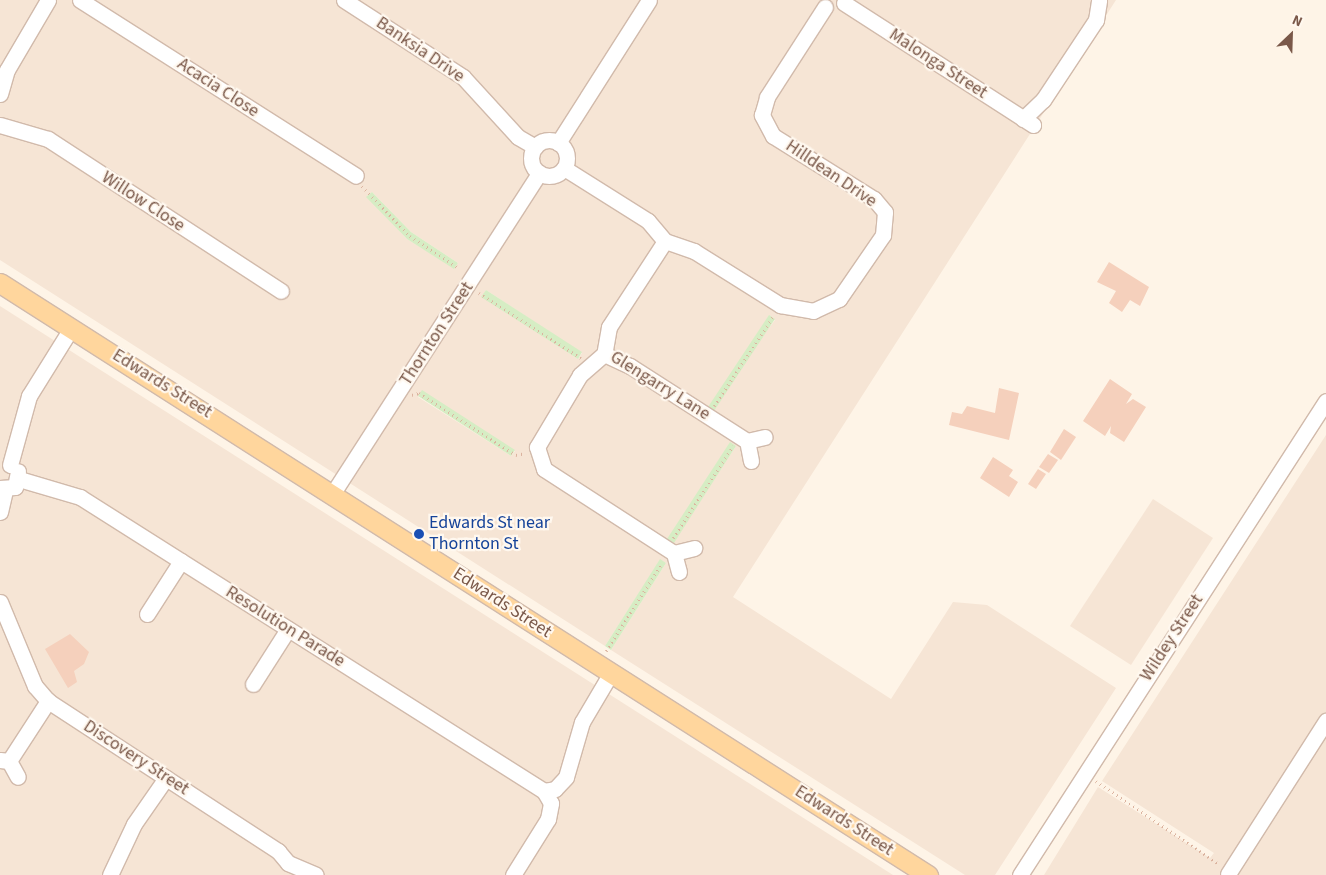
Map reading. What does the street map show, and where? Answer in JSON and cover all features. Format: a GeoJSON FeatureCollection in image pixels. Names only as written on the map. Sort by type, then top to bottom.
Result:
{"type":"FeatureCollection","features":[{"type":"Feature","properties":{"kind":"main road","name":"Edwards Street"},"geometry":{"type":"LineString","coordinates":[[0,283],[333,493],[928,875]]}},
{"type":"Feature","properties":{"kind":"street"},"geometry":{"type":"LineString","coordinates":[[0,94],[7,70],[48,0]]}},
{"type":"Feature","properties":{"kind":"street","name":"Acacia Close"},"geometry":{"type":"LineString","coordinates":[[80,0],[356,176]]}},
{"type":"Feature","properties":{"kind":"street","name":"Banksia Drive"},"geometry":{"type":"LineString","coordinates":[[344,0],[463,77],[518,137],[535,147]]}},
{"type":"Feature","properties":{"kind":"street"},"geometry":{"type":"LineString","coordinates":[[558,143],[649,0]]}},
{"type":"Feature","properties":{"kind":"street","name":"Malonga Street"},"geometry":{"type":"LineString","coordinates":[[844,1],[1028,122],[1096,20],[1099,0]]}},
{"type":"Feature","properties":{"kind":"street"},"geometry":{"type":"LineString","coordinates":[[822,4],[835,9],[844,1]]}},
{"type":"Feature","properties":{"kind":"street","name":"Hilldean Drive"},"geometry":{"type":"LineString","coordinates":[[665,241],[694,251],[780,305],[813,311],[840,299],[887,227],[885,212],[874,199],[773,136],[763,123],[767,97],[822,4]]}},
{"type":"Feature","properties":{"kind":"street","name":"Willow Close"},"geometry":{"type":"LineString","coordinates":[[0,125],[48,139],[281,291]]}},
{"type":"Feature","properties":{"kind":"street"},"geometry":{"type":"LineString","coordinates":[[543,141],[558,143],[567,157],[564,168],[555,175],[539,173],[531,161],[535,147],[543,141]]}},
{"type":"Feature","properties":{"kind":"street"},"geometry":{"type":"LineString","coordinates":[[564,168],[648,221],[665,241]]}},
{"type":"Feature","properties":{"kind":"street","name":"Thornton Street"},"geometry":{"type":"LineString","coordinates":[[333,493],[539,173]]}},
{"type":"Feature","properties":{"kind":"street","name":"Glengarry Lane"},"geometry":{"type":"LineString","coordinates":[[665,241],[609,327],[604,354],[746,441]]}},
{"type":"Feature","properties":{"kind":"street"},"geometry":{"type":"LineString","coordinates":[[0,512],[2,489],[15,486],[19,479],[5,466],[29,396],[72,327]]}},
{"type":"Feature","properties":{"kind":"street"},"geometry":{"type":"LineString","coordinates":[[604,354],[589,366],[542,435],[537,452],[549,473],[674,553],[679,572]]}},
{"type":"Feature","properties":{"kind":"street","name":"Wildey Street"},"geometry":{"type":"LineString","coordinates":[[1020,875],[1326,401]]}},
{"type":"Feature","properties":{"kind":"street"},"geometry":{"type":"LineString","coordinates":[[751,461],[746,441],[765,437]]}},
{"type":"Feature","properties":{"kind":"street","name":"Resolution Parade"},"geometry":{"type":"LineString","coordinates":[[19,479],[80,497],[544,791]]}},
{"type":"Feature","properties":{"kind":"street"},"geometry":{"type":"LineString","coordinates":[[674,553],[694,548]]}},
{"type":"Feature","properties":{"kind":"street"},"geometry":{"type":"LineString","coordinates":[[147,614],[181,561]]}},
{"type":"Feature","properties":{"kind":"street","name":"Discovery Street"},"geometry":{"type":"LineString","coordinates":[[0,602],[35,686],[48,701],[278,850],[284,869],[316,875]]}},
{"type":"Feature","properties":{"kind":"street"},"geometry":{"type":"LineString","coordinates":[[253,684],[288,629]]}},
{"type":"Feature","properties":{"kind":"street"},"geometry":{"type":"LineString","coordinates":[[513,875],[548,819],[551,803],[544,791],[555,789],[566,777],[582,722],[611,673]]}},
{"type":"Feature","properties":{"kind":"street"},"geometry":{"type":"LineString","coordinates":[[18,777],[5,761],[48,701]]}},
{"type":"Feature","properties":{"kind":"street"},"geometry":{"type":"LineString","coordinates":[[1228,874],[1326,721]]}},
{"type":"Feature","properties":{"kind":"street"},"geometry":{"type":"LineString","coordinates":[[110,875],[134,824],[166,778]]}},
{"type":"Feature","properties":{"kind":"path"},"geometry":{"type":"LineString","coordinates":[[356,176],[363,189],[410,236],[459,268]]}},
{"type":"Feature","properties":{"kind":"path"},"geometry":{"type":"LineString","coordinates":[[466,287],[484,294],[589,366]]}},
{"type":"Feature","properties":{"kind":"path"},"geometry":{"type":"LineString","coordinates":[[707,416],[780,305]]}},
{"type":"Feature","properties":{"kind":"path"},"geometry":{"type":"LineString","coordinates":[[400,391],[411,396],[419,393],[516,455],[537,452]]}},
{"type":"Feature","properties":{"kind":"path"},"geometry":{"type":"LineString","coordinates":[[1084,774],[1211,856],[1228,874]]}},
{"type":"Feature","properties":{"kind":"shaded area"},"geometry":{"type":"Polygon","coordinates":[[[0,0],[1116,0],[733,597],[891,699],[953,602],[987,605],[1116,688],[995,875],[965,875],[611,650],[666,563],[660,560],[605,646],[0,260],[0,0]],[[372,192],[367,197],[407,239],[454,268],[458,263],[411,232],[372,192]],[[486,290],[482,297],[578,359],[582,353],[486,290]],[[769,316],[709,407],[775,320],[769,316]],[[422,391],[418,397],[511,456],[515,451],[422,391]],[[730,443],[668,539],[673,543],[736,446],[730,443]]]}},
{"type":"Feature","properties":{"kind":"shaded area"},"geometry":{"type":"Polygon","coordinates":[[[0,306],[893,875],[0,875],[0,306]]]}},
{"type":"Feature","properties":{"kind":"shaded area"},"geometry":{"type":"Polygon","coordinates":[[[1326,435],[1326,875],[1044,875],[1098,787],[1210,858],[1214,853],[1102,781],[1326,435]]]}},
{"type":"Feature","properties":{"kind":"shaded area"},"geometry":{"type":"Polygon","coordinates":[[[1153,499],[1213,538],[1131,665],[1070,626],[1153,499]]]}},
{"type":"Feature","properties":{"kind":"green space"},"geometry":{"type":"Polygon","coordinates":[[[372,192],[411,232],[458,263],[454,269],[407,239],[366,197],[372,192]]]}},
{"type":"Feature","properties":{"kind":"green space"},"geometry":{"type":"Polygon","coordinates":[[[486,290],[582,352],[578,359],[481,297],[486,290]]]}},
{"type":"Feature","properties":{"kind":"green space"},"geometry":{"type":"Polygon","coordinates":[[[769,315],[775,319],[714,411],[708,407],[769,315]]]}},
{"type":"Feature","properties":{"kind":"green space"},"geometry":{"type":"Polygon","coordinates":[[[422,390],[515,450],[511,456],[418,396],[422,390]]]}},
{"type":"Feature","properties":{"kind":"green space"},"geometry":{"type":"Polygon","coordinates":[[[730,442],[736,446],[674,543],[667,539],[730,442]]]}},
{"type":"Feature","properties":{"kind":"green space"},"geometry":{"type":"Polygon","coordinates":[[[660,559],[666,563],[611,650],[605,646],[660,559]]]}},
{"type":"Feature","properties":{"kind":"building"},"geometry":{"type":"Polygon","coordinates":[[[1109,262],[1149,287],[1140,306],[1130,300],[1122,312],[1109,303],[1116,291],[1097,282],[1109,262]]]}},
{"type":"Feature","properties":{"kind":"building"},"geometry":{"type":"Polygon","coordinates":[[[1110,379],[1132,394],[1126,404],[1133,399],[1146,407],[1124,442],[1110,433],[1111,426],[1105,436],[1083,421],[1110,379]]]}},
{"type":"Feature","properties":{"kind":"building"},"geometry":{"type":"Polygon","coordinates":[[[999,388],[1019,393],[1009,440],[949,425],[952,412],[962,414],[967,406],[995,413],[999,388]]]}},
{"type":"Feature","properties":{"kind":"building"},"geometry":{"type":"Polygon","coordinates":[[[1064,429],[1076,437],[1061,460],[1050,452],[1064,429]]]}},
{"type":"Feature","properties":{"kind":"building"},"geometry":{"type":"Polygon","coordinates":[[[1048,454],[1058,460],[1049,473],[1039,467],[1048,454]]]}},
{"type":"Feature","properties":{"kind":"building"},"geometry":{"type":"Polygon","coordinates":[[[993,457],[1013,470],[1009,476],[1018,482],[1009,497],[980,478],[993,457]]]}},
{"type":"Feature","properties":{"kind":"building"},"geometry":{"type":"Polygon","coordinates":[[[1038,469],[1046,474],[1036,489],[1028,484],[1038,469]]]}},
{"type":"Feature","properties":{"kind":"building"},"geometry":{"type":"Polygon","coordinates":[[[70,634],[89,652],[84,664],[74,671],[77,682],[68,688],[45,649],[70,634]]]}},
{"type":"Feature","properties":{"kind":"place","name":"Edwards St near Thornton St"},"geometry":{"type":"Point","coordinates":[419,534]}}]}
